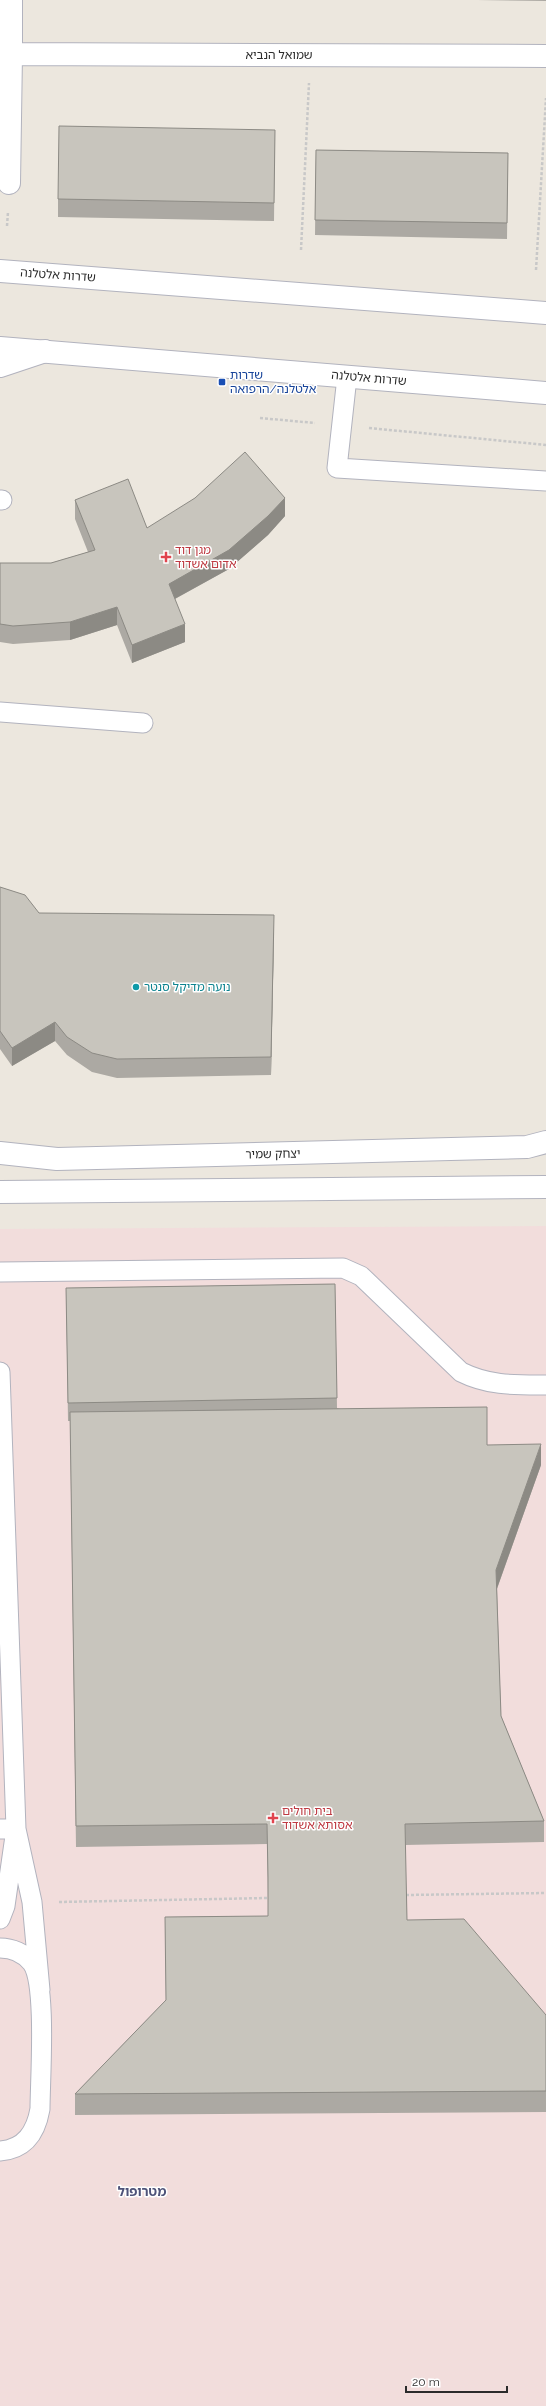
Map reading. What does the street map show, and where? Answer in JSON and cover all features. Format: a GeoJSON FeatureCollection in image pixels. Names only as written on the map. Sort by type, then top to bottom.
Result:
{"type":"FeatureCollection","features":[{"type":"Feature","properties":{"kind":"street"},"geometry":{"type":"LineString","coordinates":[[9,183],[11,0]]}},
{"type":"Feature","properties":{"kind":"street","name":"שמואל הנביא"},"geometry":{"type":"LineString","coordinates":[[11,54],[546,56]]}},
{"type":"Feature","properties":{"kind":"street","name":"שדרות אלטלנה"},"geometry":{"type":"LineString","coordinates":[[0,271],[546,313]]}},
{"type":"Feature","properties":{"kind":"street","name":"שדרות אלטלנה"},"geometry":{"type":"LineString","coordinates":[[0,348],[546,393]]}},
{"type":"Feature","properties":{"kind":"street"},"geometry":{"type":"LineString","coordinates":[[0,366],[45,351]]}},
{"type":"Feature","properties":{"kind":"street","name":"יצחק שמיר"},"geometry":{"type":"LineString","coordinates":[[0,1153],[57,1159],[527,1147],[546,1142]]}},
{"type":"Feature","properties":{"kind":"street"},"geometry":{"type":"LineString","coordinates":[[0,1192],[546,1187]]}},
{"type":"Feature","properties":{"kind":"lane"},"geometry":{"type":"LineString","coordinates":[[347,377],[336,468],[546,481]]}},
{"type":"Feature","properties":{"kind":"lane"},"geometry":{"type":"LineString","coordinates":[[0,712],[143,723]]}},
{"type":"Feature","properties":{"kind":"lane"},"geometry":{"type":"LineString","coordinates":[[0,1272],[343,1268],[361,1276],[461,1372],[478,1380],[495,1384],[546,1385]]}},
{"type":"Feature","properties":{"kind":"lane"},"geometry":{"type":"LineString","coordinates":[[0,1372],[8,1829],[5,1906],[0,1919]]}},
{"type":"Feature","properties":{"kind":"lane"},"geometry":{"type":"LineString","coordinates":[[0,2151],[19,2146],[30,2138],[38,2125],[40,2109],[40,1990],[32,1902],[8,1829]]}},
{"type":"Feature","properties":{"kind":"lane"},"geometry":{"type":"LineString","coordinates":[[0,1948],[23,1954],[33,1964],[40,1990]]}},
{"type":"Feature","properties":{"kind":"path"},"geometry":{"type":"LineString","coordinates":[[301,250],[310,55]]}},
{"type":"Feature","properties":{"kind":"path"},"geometry":{"type":"LineString","coordinates":[[536,270],[546,98]]}},
{"type":"Feature","properties":{"kind":"path"},"geometry":{"type":"LineString","coordinates":[[260,418],[546,445]]}},
{"type":"Feature","properties":{"kind":"path"},"geometry":{"type":"LineString","coordinates":[[406,1895],[546,1892]]}},
{"type":"Feature","properties":{"kind":"path"},"geometry":{"type":"LineString","coordinates":[[32,1902],[268,1898]]}},
{"type":"Feature","properties":{"kind":"shaded area","name":"בית חולים אסותא אשדוד"},"geometry":{"type":"Polygon","coordinates":[[[546,1226],[546,2406],[0,2406],[0,1229],[546,1226]]]}},
{"type":"Feature","properties":{"kind":"building"},"geometry":{"type":"Polygon","coordinates":[[[59,126],[275,130],[274,203],[58,199],[59,126]]]}},
{"type":"Feature","properties":{"kind":"building"},"geometry":{"type":"Polygon","coordinates":[[[316,150],[508,153],[507,223],[315,220],[316,150]]]}},
{"type":"Feature","properties":{"kind":"building","name":"מגן דוד אדום אשדוד"},"geometry":{"type":"Polygon","coordinates":[[[245,452],[285,498],[268,516],[229,550],[169,584],[185,624],[132,645],[117,607],[70,622],[13,626],[0,624],[0,563],[51,563],[95,550],[75,500],[128,479],[147,528],[195,498],[245,452]]]}},
{"type":"Feature","properties":{"kind":"building","name":"נועה מדיקל סנטר"},"geometry":{"type":"Polygon","coordinates":[[[0,887],[25,895],[39,913],[274,915],[271,1057],[117,1059],[92,1053],[67,1037],[55,1022],[12,1048],[0,1031],[0,887]]]}},
{"type":"Feature","properties":{"kind":"building"},"geometry":{"type":"Polygon","coordinates":[[[335,1284],[337,1398],[68,1403],[66,1288],[335,1284]]]}},
{"type":"Feature","properties":{"kind":"building"},"geometry":{"type":"Polygon","coordinates":[[[487,1407],[487,1445],[541,1444],[496,1570],[501,1716],[544,1821],[405,1824],[407,1920],[464,1919],[546,2015],[546,2091],[75,2094],[166,2000],[165,1917],[268,1916],[268,1877],[267,1824],[76,1826],[70,1412],[487,1407]]]}},
{"type":"Feature","properties":{"kind":"place","name":"שדרות אלטלנה/הרפואה"},"geometry":{"type":"Point","coordinates":[222,382]}},
{"type":"Feature","properties":{"kind":"place","name":"מגן דוד אדום אשדוד"},"geometry":{"type":"Point","coordinates":[166,557]}},
{"type":"Feature","properties":{"kind":"place","name":"נועה מדיקל סנטר"},"geometry":{"type":"Point","coordinates":[136,987]}},
{"type":"Feature","properties":{"kind":"place","name":"בית חולים אסותא אשדוד"},"geometry":{"type":"Point","coordinates":[273,1818]}},
{"type":"Feature","properties":{"kind":"district","name":"מטרופול"},"geometry":{"type":"Point","coordinates":[142,2191]}}]}
